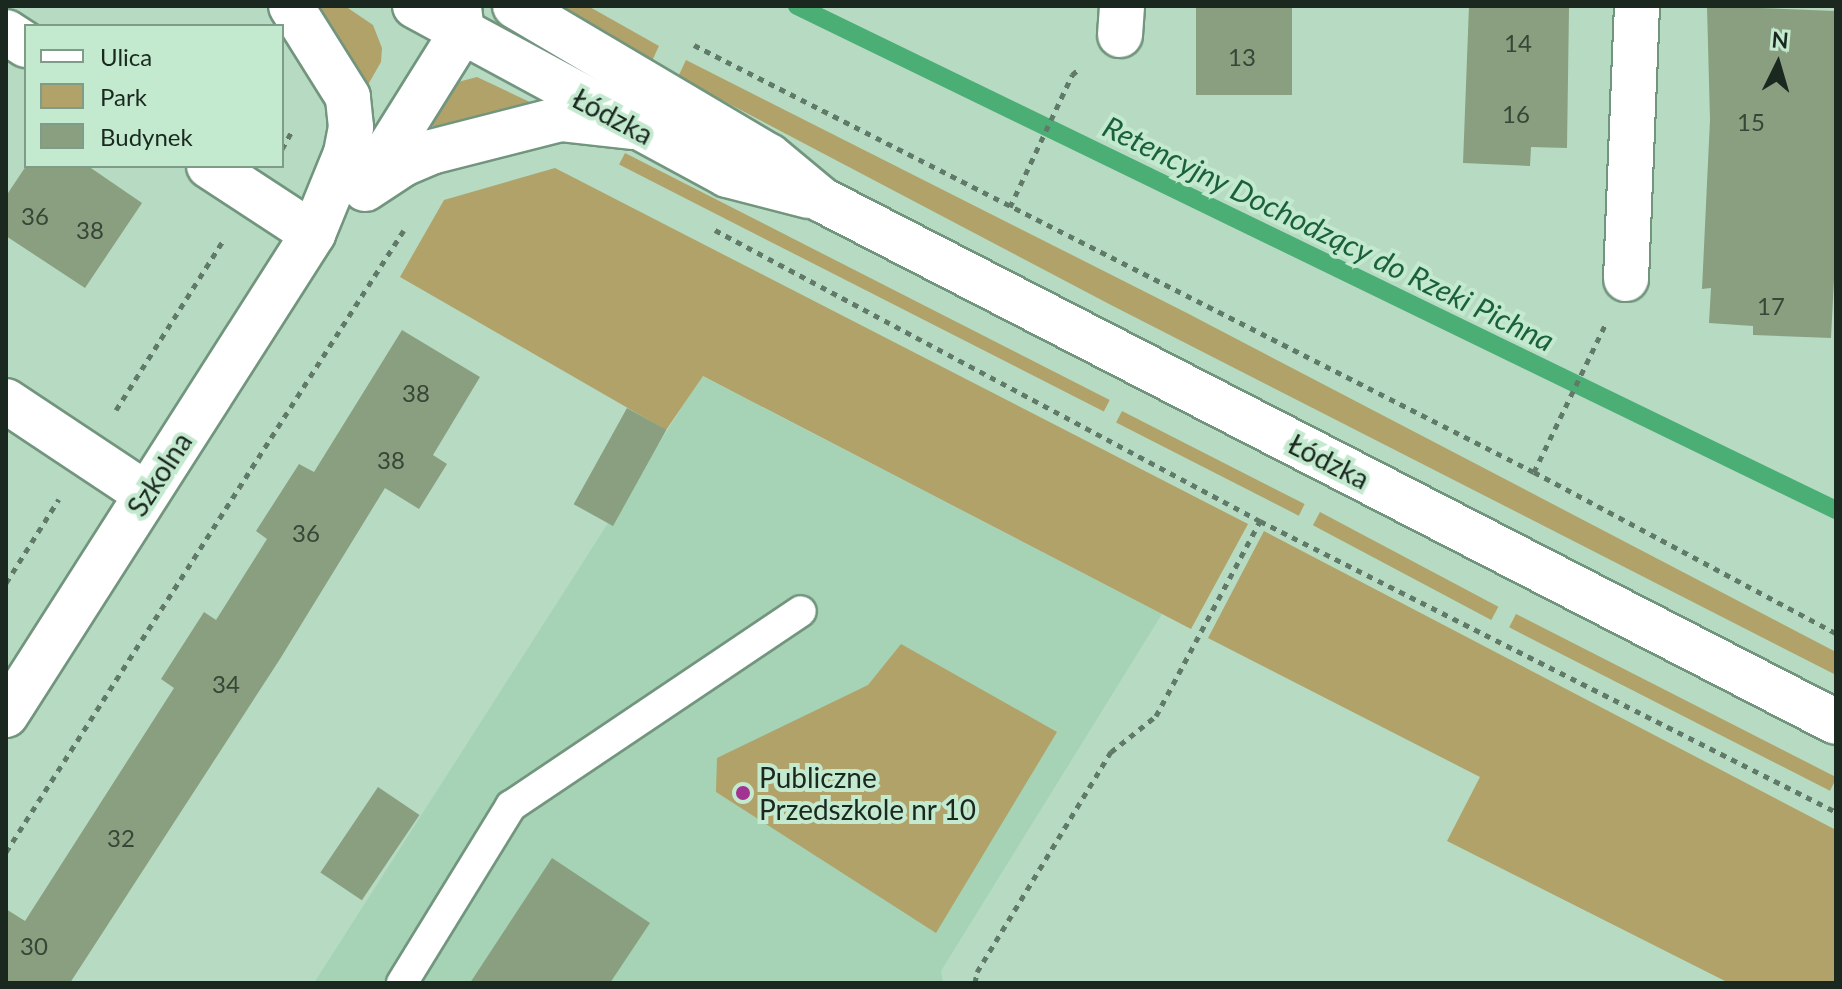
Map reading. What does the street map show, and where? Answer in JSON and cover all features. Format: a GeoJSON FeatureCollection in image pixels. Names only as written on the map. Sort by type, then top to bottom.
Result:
{"type":"FeatureCollection","features":[{"type":"Feature","properties":{"kind":"street","name":"Szkolna"},"geometry":{"type":"LineString","coordinates":[[6,715],[313,234],[346,153],[351,127],[348,97],[291,6]]}},
{"type":"Feature","properties":{"kind":"street","name":"Łódzka"},"geometry":{"type":"LineString","coordinates":[[415,6],[460,19],[632,127],[727,175],[822,200]]}},
{"type":"Feature","properties":{"kind":"street","name":"Łódzka"},"geometry":{"type":"LineString","coordinates":[[515,6],[769,156],[822,200],[1836,722]]}},
{"type":"Feature","properties":{"kind":"street"},"geometry":{"type":"LineString","coordinates":[[1626,279],[1637,6]]}},
{"type":"Feature","properties":{"kind":"street","name":"Szkolna"},"geometry":{"type":"LineString","coordinates":[[365,189],[460,19]]}},
{"type":"Feature","properties":{"kind":"street"},"geometry":{"type":"LineString","coordinates":[[6,32],[24,44]]}},
{"type":"Feature","properties":{"kind":"street","name":"Szkolna"},"geometry":{"type":"LineString","coordinates":[[313,234],[365,189],[403,164],[431,152],[560,119],[632,127]]}},
{"type":"Feature","properties":{"kind":"street"},"geometry":{"type":"LineString","coordinates":[[212,168],[313,234]]}},
{"type":"Feature","properties":{"kind":"street"},"geometry":{"type":"LineString","coordinates":[[6,401],[146,494]]}},
{"type":"Feature","properties":{"kind":"lane"},"geometry":{"type":"LineString","coordinates":[[402,983],[511,806],[801,611]]}},
{"type":"Feature","properties":{"kind":"path"},"geometry":{"type":"LineString","coordinates":[[681,38],[1534,472],[1836,633]]}},
{"type":"Feature","properties":{"kind":"path"},"geometry":{"type":"LineString","coordinates":[[1010,207],[1072,75]]}},
{"type":"Feature","properties":{"kind":"path"},"geometry":{"type":"LineString","coordinates":[[284,146],[289,139]]}},
{"type":"Feature","properties":{"kind":"path"},"geometry":{"type":"LineString","coordinates":[[6,583],[253,195]]}},
{"type":"Feature","properties":{"kind":"path"},"geometry":{"type":"LineString","coordinates":[[6,852],[412,219]]}},
{"type":"Feature","properties":{"kind":"path"},"geometry":{"type":"LineString","coordinates":[[704,225],[1260,521],[1836,812]]}},
{"type":"Feature","properties":{"kind":"path"},"geometry":{"type":"LineString","coordinates":[[1534,472],[1600,337]]}},
{"type":"Feature","properties":{"kind":"path"},"geometry":{"type":"LineString","coordinates":[[975,983],[977,972],[1111,752],[1156,716],[1260,521]]}},
{"type":"Feature","properties":{"kind":"shaded area","name":"Publiczne Przedszkole nr 10"},"geometry":{"type":"Polygon","coordinates":[[[702,376],[1162,614],[941,971],[943,983],[314,983],[702,376]]]}},
{"type":"Feature","properties":{"kind":"green space"},"geometry":{"type":"Polygon","coordinates":[[[306,6],[345,6],[373,25],[382,48],[381,62],[361,97],[306,6]]]}},
{"type":"Feature","properties":{"kind":"green space"},"geometry":{"type":"Polygon","coordinates":[[[542,6],[588,6],[659,46],[651,63],[542,6]]]}},
{"type":"Feature","properties":{"kind":"green space"},"geometry":{"type":"Polygon","coordinates":[[[686,60],[1185,312],[1836,652],[1836,675],[1111,305],[678,77],[686,60]]]}},
{"type":"Feature","properties":{"kind":"green space"},"geometry":{"type":"Polygon","coordinates":[[[477,77],[532,103],[436,131],[430,122],[452,88],[458,82],[477,77]]]}},
{"type":"Feature","properties":{"kind":"green space"},"geometry":{"type":"Polygon","coordinates":[[[625,153],[1110,400],[1104,412],[619,165],[625,153]]]}},
{"type":"Feature","properties":{"kind":"green space"},"geometry":{"type":"Polygon","coordinates":[[[555,168],[1248,524],[1191,629],[703,376],[666,430],[400,277],[444,200],[555,168]]]}},
{"type":"Feature","properties":{"kind":"green space"},"geometry":{"type":"Polygon","coordinates":[[[1122,411],[1305,504],[1299,516],[1116,423],[1122,411]]]}},
{"type":"Feature","properties":{"kind":"green space"},"geometry":{"type":"Polygon","coordinates":[[[1320,512],[1498,607],[1491,620],[1313,525],[1320,512]]]}},
{"type":"Feature","properties":{"kind":"green space"},"geometry":{"type":"Polygon","coordinates":[[[1264,531],[1836,830],[1836,983],[1729,983],[1447,841],[1480,777],[1208,638],[1264,531]]]}},
{"type":"Feature","properties":{"kind":"green space"},"geometry":{"type":"Polygon","coordinates":[[[1516,614],[1836,777],[1830,791],[1509,627],[1516,614]]]}},
{"type":"Feature","properties":{"kind":"green space"},"geometry":{"type":"Polygon","coordinates":[[[901,644],[1057,732],[936,933],[716,792],[717,758],[868,685],[901,644]]]}},
{"type":"Feature","properties":{"kind":"building"},"geometry":{"type":"Polygon","coordinates":[[[1196,6],[1292,6],[1292,95],[1196,95],[1196,6]]]}},
{"type":"Feature","properties":{"kind":"building"},"geometry":{"type":"Polygon","coordinates":[[[1469,6],[1569,8],[1567,148],[1531,147],[1530,166],[1463,163],[1469,6]]]}},
{"type":"Feature","properties":{"kind":"building"},"geometry":{"type":"Polygon","coordinates":[[[1707,6],[1836,11],[1836,241],[1831,338],[1753,335],[1753,326],[1709,323],[1711,288],[1702,289],[1710,120],[1707,6]]]}},
{"type":"Feature","properties":{"kind":"building"},"geometry":{"type":"Polygon","coordinates":[[[25,168],[91,168],[142,203],[85,288],[6,236],[6,196],[25,168]]]}},
{"type":"Feature","properties":{"kind":"building"},"geometry":{"type":"Polygon","coordinates":[[[402,330],[480,377],[433,455],[447,464],[419,509],[385,488],[280,659],[70,983],[6,983],[6,909],[25,921],[174,688],[161,679],[204,612],[216,620],[267,539],[256,531],[299,464],[314,472],[402,330]]]}},
{"type":"Feature","properties":{"kind":"building"},"geometry":{"type":"Polygon","coordinates":[[[627,408],[666,430],[613,526],[574,504],[627,408]]]}},
{"type":"Feature","properties":{"kind":"building"},"geometry":{"type":"Polygon","coordinates":[[[378,787],[419,815],[362,900],[320,872],[378,787]]]}},
{"type":"Feature","properties":{"kind":"building"},"geometry":{"type":"Polygon","coordinates":[[[552,858],[650,923],[610,983],[470,983],[552,858]]]}},
{"type":"Feature","properties":{"kind":"waterway","name":"Retencyjny Dochodzący do Rzeki Pichna"},"geometry":{"type":"LineString","coordinates":[[797,6],[1836,510]]}},
{"type":"Feature","properties":{"kind":"place","name":"Publiczne Przedszkole nr 10"},"geometry":{"type":"Point","coordinates":[743,793]}}]}
